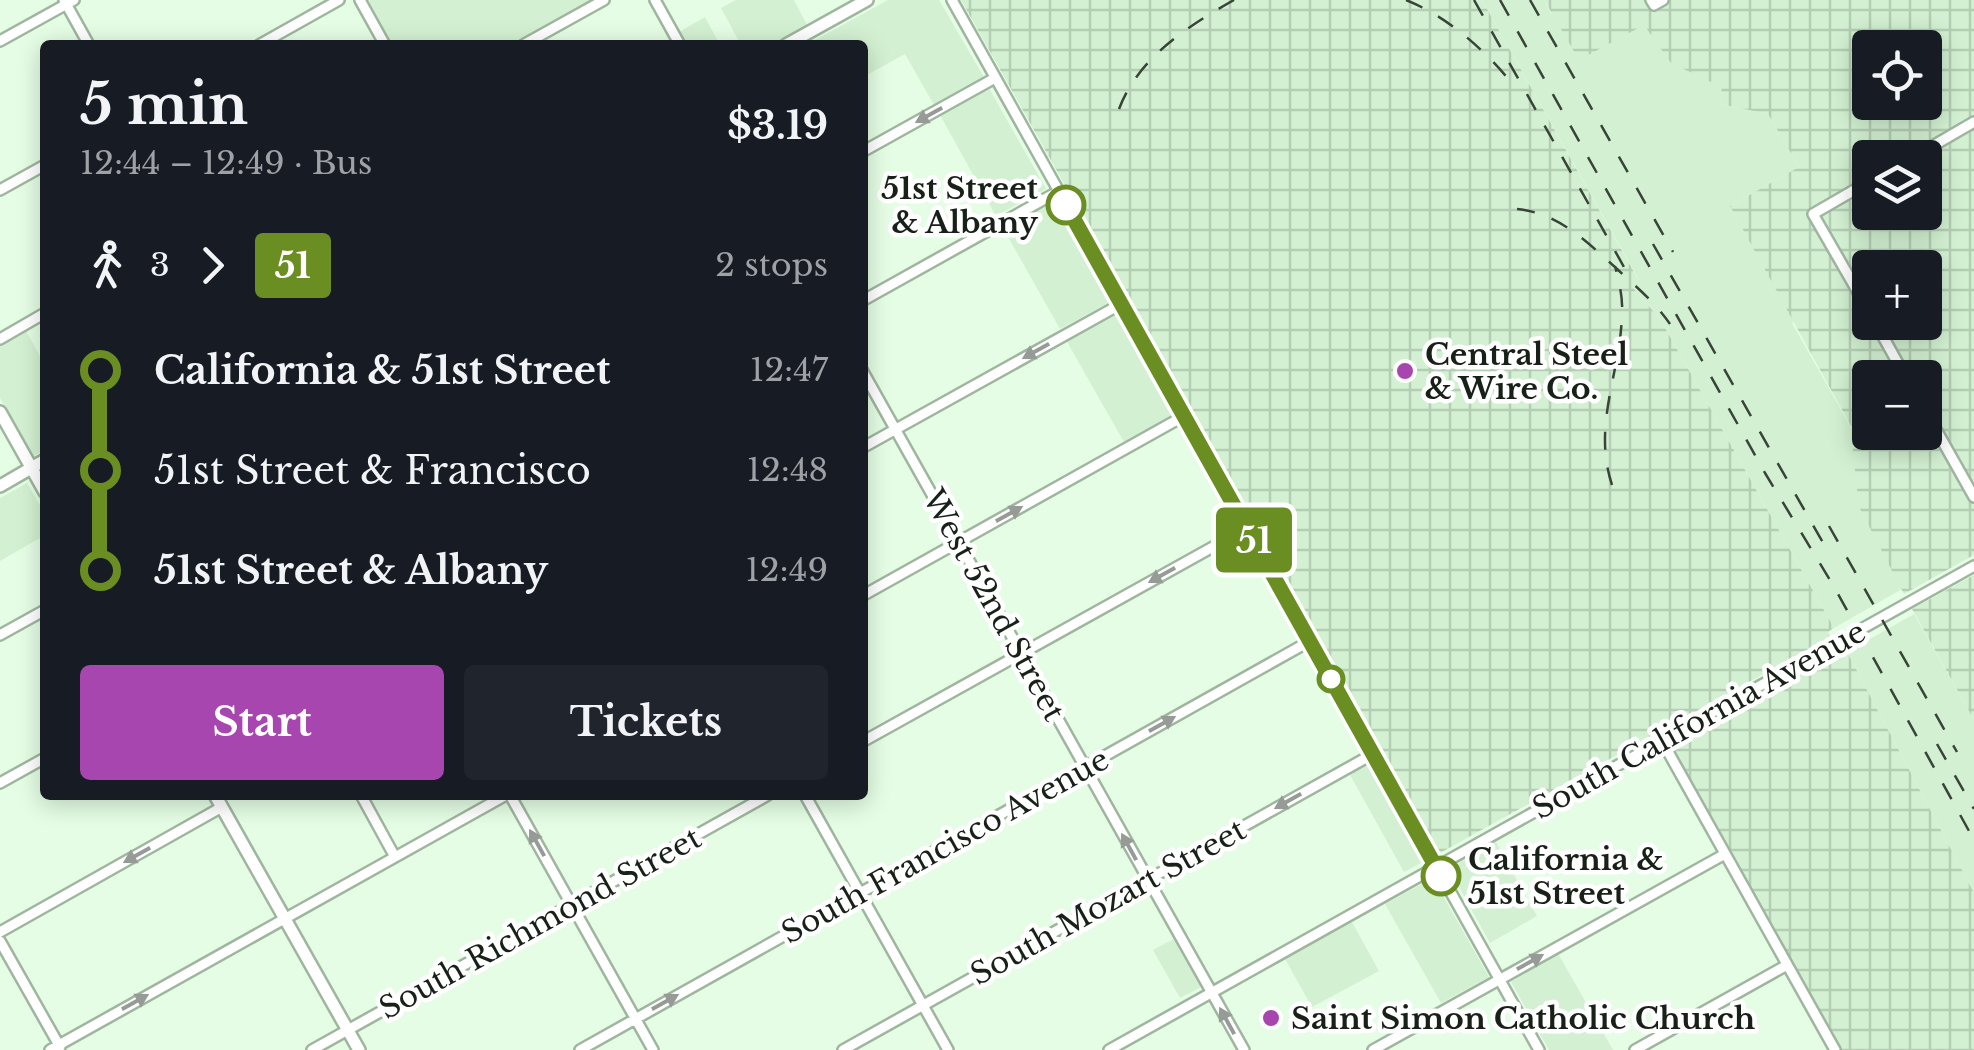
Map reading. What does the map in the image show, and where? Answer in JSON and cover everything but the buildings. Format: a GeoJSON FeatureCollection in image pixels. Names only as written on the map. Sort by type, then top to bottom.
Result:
{"type":"FeatureCollection","features":[{"type":"Feature","properties":{"kind":"main road"},"geometry":{"type":"LineString","coordinates":[[795,40],[867,0]]}},
{"type":"Feature","properties":{"kind":"main road"},"geometry":{"type":"LineString","coordinates":[[0,412],[40,483]]}},
{"type":"Feature","properties":{"kind":"main road"},"geometry":{"type":"LineString","coordinates":[[0,486],[40,463]]}},
{"type":"Feature","properties":{"kind":"main road"},"geometry":{"type":"LineString","coordinates":[[218,800],[359,1050]]}},
{"type":"Feature","properties":{"kind":"street"},"geometry":{"type":"LineString","coordinates":[[268,40],[339,0]]}},
{"type":"Feature","properties":{"kind":"street"},"geometry":{"type":"LineString","coordinates":[[360,0],[382,40]]}},
{"type":"Feature","properties":{"kind":"street"},"geometry":{"type":"LineString","coordinates":[[533,40],[604,0]]}},
{"type":"Feature","properties":{"kind":"street"},"geometry":{"type":"LineString","coordinates":[[655,0],[677,40]]}},
{"type":"Feature","properties":{"kind":"street"},"geometry":{"type":"LineString","coordinates":[[952,0],[1539,1050]]}},
{"type":"Feature","properties":{"kind":"street"},"geometry":{"type":"LineString","coordinates":[[0,41],[68,1],[87,40]]}},
{"type":"Feature","properties":{"kind":"street"},"geometry":{"type":"LineString","coordinates":[[868,149],[995,78]]}},
{"type":"Feature","properties":{"kind":"street"},"geometry":{"type":"LineString","coordinates":[[1942,141],[1974,122]]}},
{"type":"Feature","properties":{"kind":"street"},"geometry":{"type":"LineString","coordinates":[[0,190],[40,168]]}},
{"type":"Feature","properties":{"kind":"street"},"geometry":{"type":"LineString","coordinates":[[868,298],[1058,191]]}},
{"type":"Feature","properties":{"kind":"street"},"geometry":{"type":"LineString","coordinates":[[1852,191],[1813,214],[1852,282]]}},
{"type":"Feature","properties":{"kind":"street"},"geometry":{"type":"LineString","coordinates":[[868,445],[1122,304]]}},
{"type":"Feature","properties":{"kind":"street"},"geometry":{"type":"LineString","coordinates":[[0,338],[40,317]]}},
{"type":"Feature","properties":{"kind":"street","name":"West 52nd Street"},"geometry":{"type":"LineString","coordinates":[[868,381],[1244,1050]]}},
{"type":"Feature","properties":{"kind":"street"},"geometry":{"type":"LineString","coordinates":[[868,593],[1184,416]]}},
{"type":"Feature","properties":{"kind":"street"},"geometry":{"type":"LineString","coordinates":[[1942,440],[1974,496]]}},
{"type":"Feature","properties":{"kind":"street"},"geometry":{"type":"LineString","coordinates":[[868,739],[1247,528]]}},
{"type":"Feature","properties":{"kind":"street","name":"South California Avenue"},"geometry":{"type":"LineString","coordinates":[[1108,1050],[1974,566]]}},
{"type":"Feature","properties":{"kind":"street"},"geometry":{"type":"LineString","coordinates":[[0,636],[40,613]]}},
{"type":"Feature","properties":{"kind":"street","name":"South Francisco Avenue"},"geometry":{"type":"LineString","coordinates":[[580,1050],[1310,641]]}},
{"type":"Feature","properties":{"kind":"street"},"geometry":{"type":"LineString","coordinates":[[1662,741],[1835,1050]]}},
{"type":"Feature","properties":{"kind":"street","name":"South Mozart Street"},"geometry":{"type":"LineString","coordinates":[[843,1050],[1373,754]]}},
{"type":"Feature","properties":{"kind":"street"},"geometry":{"type":"LineString","coordinates":[[0,783],[40,761]]}},
{"type":"Feature","properties":{"kind":"street"},"geometry":{"type":"LineString","coordinates":[[364,800],[396,857]]}},
{"type":"Feature","properties":{"kind":"street"},"geometry":{"type":"LineString","coordinates":[[0,941],[57,1048],[499,800]]}},
{"type":"Feature","properties":{"kind":"street"},"geometry":{"type":"LineString","coordinates":[[511,800],[653,1050]]}},
{"type":"Feature","properties":{"kind":"street","name":"South Richmond Street"},"geometry":{"type":"LineString","coordinates":[[312,1050],[759,800]]}},
{"type":"Feature","properties":{"kind":"street"},"geometry":{"type":"LineString","coordinates":[[808,800],[948,1050]]}},
{"type":"Feature","properties":{"kind":"street"},"geometry":{"type":"LineString","coordinates":[[0,932],[222,808]]}},
{"type":"Feature","properties":{"kind":"street"},"geometry":{"type":"LineString","coordinates":[[1372,1050],[1724,854]]}},
{"type":"Feature","properties":{"kind":"street"},"geometry":{"type":"LineString","coordinates":[[1635,1050],[1787,965]]}},
{"type":"Feature","properties":{"kind":"shaded area"},"geometry":{"type":"Polygon","coordinates":[[[365,0],[594,0],[524,40],[386,40],[365,0]]]}},
{"type":"Feature","properties":{"kind":"shaded area"},"geometry":{"type":"Polygon","coordinates":[[[736,0],[794,0],[807,25],[780,40],[738,40],[721,8],[736,0]]]}},
{"type":"Feature","properties":{"kind":"shaded area"},"geometry":{"type":"Polygon","coordinates":[[[888,0],[939,0],[984,77],[934,105],[905,54],[868,74],[868,40],[815,40],[888,0]]]}},
{"type":"Feature","properties":{"kind":"shaded area"},"geometry":{"type":"Polygon","coordinates":[[[961,0],[1482,0],[1639,281],[1633,288],[1660,319],[1834,628],[1828,632],[1830,637],[1440,853],[961,0]]]}},
{"type":"Feature","properties":{"kind":"shaded area"},"geometry":{"type":"Polygon","coordinates":[[[1482,0],[1544,0],[1551,14],[1644,25],[1724,76],[1720,104],[1768,114],[1799,167],[1730,206],[1852,429],[1852,450],[1858,450],[1859,507],[1902,589],[1834,628],[1660,319],[1633,288],[1639,280],[1482,0]]]}},
{"type":"Feature","properties":{"kind":"shaded area"},"geometry":{"type":"Polygon","coordinates":[[[1544,0],[1974,0],[1974,555],[1904,594],[1859,507],[1853,450],[1942,450],[1942,360],[1852,360],[1852,428],[1730,206],[1799,167],[1768,114],[1720,104],[1723,77],[1711,82],[1671,63],[1644,25],[1579,60],[1544,0]]]}},
{"type":"Feature","properties":{"kind":"shaded area"},"geometry":{"type":"Polygon","coordinates":[[[705,17],[717,40],[683,40],[679,32],[705,17]]]}},
{"type":"Feature","properties":{"kind":"shaded area"},"geometry":{"type":"Polygon","coordinates":[[[989,88],[1046,189],[996,216],[940,115],[989,88]]]}},
{"type":"Feature","properties":{"kind":"shaded area"},"geometry":{"type":"Polygon","coordinates":[[[1052,199],[1110,302],[1060,329],[1003,228],[1052,199]]]}},
{"type":"Feature","properties":{"kind":"shaded area"},"geometry":{"type":"Polygon","coordinates":[[[1116,312],[1173,415],[1124,442],[1066,340],[1116,312]]]}},
{"type":"Feature","properties":{"kind":"shaded area"},"geometry":{"type":"Polygon","coordinates":[[[25,329],[40,356],[40,452],[33,456],[0,398],[0,343],[25,329]]]}},
{"type":"Feature","properties":{"kind":"shaded area"},"geometry":{"type":"Polygon","coordinates":[[[27,483],[40,505],[40,538],[0,561],[0,498],[27,483]]]}},
{"type":"Feature","properties":{"kind":"shaded area"},"geometry":{"type":"Polygon","coordinates":[[[1974,575],[1974,720],[1912,609],[1974,575]]]}},
{"type":"Feature","properties":{"kind":"shaded area"},"geometry":{"type":"Polygon","coordinates":[[[1914,614],[1974,720],[1974,893],[1847,652],[1914,614]]]}},
{"type":"Feature","properties":{"kind":"shaded area"},"geometry":{"type":"Polygon","coordinates":[[[1838,651],[1841,655],[1847,652],[1974,893],[1974,1050],[1841,1050],[1670,746],[1838,651]]]}},
{"type":"Feature","properties":{"kind":"shaded area"},"geometry":{"type":"Polygon","coordinates":[[[1368,762],[1423,862],[1404,872],[1349,773],[1368,762]]]}},
{"type":"Feature","properties":{"kind":"shaded area"},"geometry":{"type":"Polygon","coordinates":[[[1496,842],[1537,916],[1490,943],[1449,869],[1496,842]]]}},
{"type":"Feature","properties":{"kind":"shaded area"},"geometry":{"type":"Polygon","coordinates":[[[1433,878],[1489,977],[1441,1003],[1385,904],[1433,878]]]}},
{"type":"Feature","properties":{"kind":"shaded area"},"geometry":{"type":"Polygon","coordinates":[[[1352,922],[1379,971],[1312,1007],[1285,959],[1352,922]]]}},
{"type":"Feature","properties":{"kind":"shaded area"},"geometry":{"type":"Polygon","coordinates":[[[1175,938],[1201,987],[1180,998],[1153,950],[1175,938]]]}},
{"type":"Feature","properties":{"kind":"shaded area"},"geometry":{"type":"Polygon","coordinates":[[[1558,952],[1613,1050],[1549,1050],[1510,980],[1558,952]]]}},
{"type":"Feature","properties":{"kind":"railway"},"geometry":{"type":"LineString","coordinates":[[1119,109],[1139,74],[1166,45],[1234,0]]}},
{"type":"Feature","properties":{"kind":"railway"},"geometry":{"type":"LineString","coordinates":[[1406,0],[1463,34],[1510,81]]}},
{"type":"Feature","properties":{"kind":"railway"},"geometry":{"type":"LineString","coordinates":[[1474,0],[1624,267]]}},
{"type":"Feature","properties":{"kind":"railway"},"geometry":{"type":"LineString","coordinates":[[1500,0],[1974,840]]}},
{"type":"Feature","properties":{"kind":"railway"},"geometry":{"type":"LineString","coordinates":[[1530,0],[1673,252]]}},
{"type":"Feature","properties":{"kind":"railway"},"geometry":{"type":"LineString","coordinates":[[1517,209],[1546,216],[1582,239],[1644,294],[1670,324]]}},
{"type":"Feature","properties":{"kind":"railway"},"geometry":{"type":"LineString","coordinates":[[1653,244],[1826,548]]}},
{"type":"Feature","properties":{"kind":"railway"},"geometry":{"type":"LineString","coordinates":[[1612,485],[1605,441],[1622,307],[1615,266]]}},
{"type":"Feature","properties":{"kind":"railway"},"geometry":{"type":"LineString","coordinates":[[1829,526],[1957,752]]}},
{"type":"Feature","properties":{"kind":"railway"},"geometry":{"type":"LineString","coordinates":[[1937,744],[1974,809]]}},
{"type":"Feature","properties":{"kind":"bus line","name":"51"},"geometry":{"type":"LineString","coordinates":[[1066,205],[1441,876]]}},
{"type":"Feature","properties":{"kind":"place","name":"51st Street & Albany"},"geometry":{"type":"Point","coordinates":[1066,205]}},
{"type":"Feature","properties":{"kind":"place","name":"Central Steel & Wire Co."},"geometry":{"type":"Point","coordinates":[1405,371]}},
{"type":"Feature","properties":{"kind":"place","name":"California & 51st Street"},"geometry":{"type":"Point","coordinates":[1441,876]}},
{"type":"Feature","properties":{"kind":"place","name":"Saint Simon Catholic Church"},"geometry":{"type":"Point","coordinates":[1271,1018]}}]}
